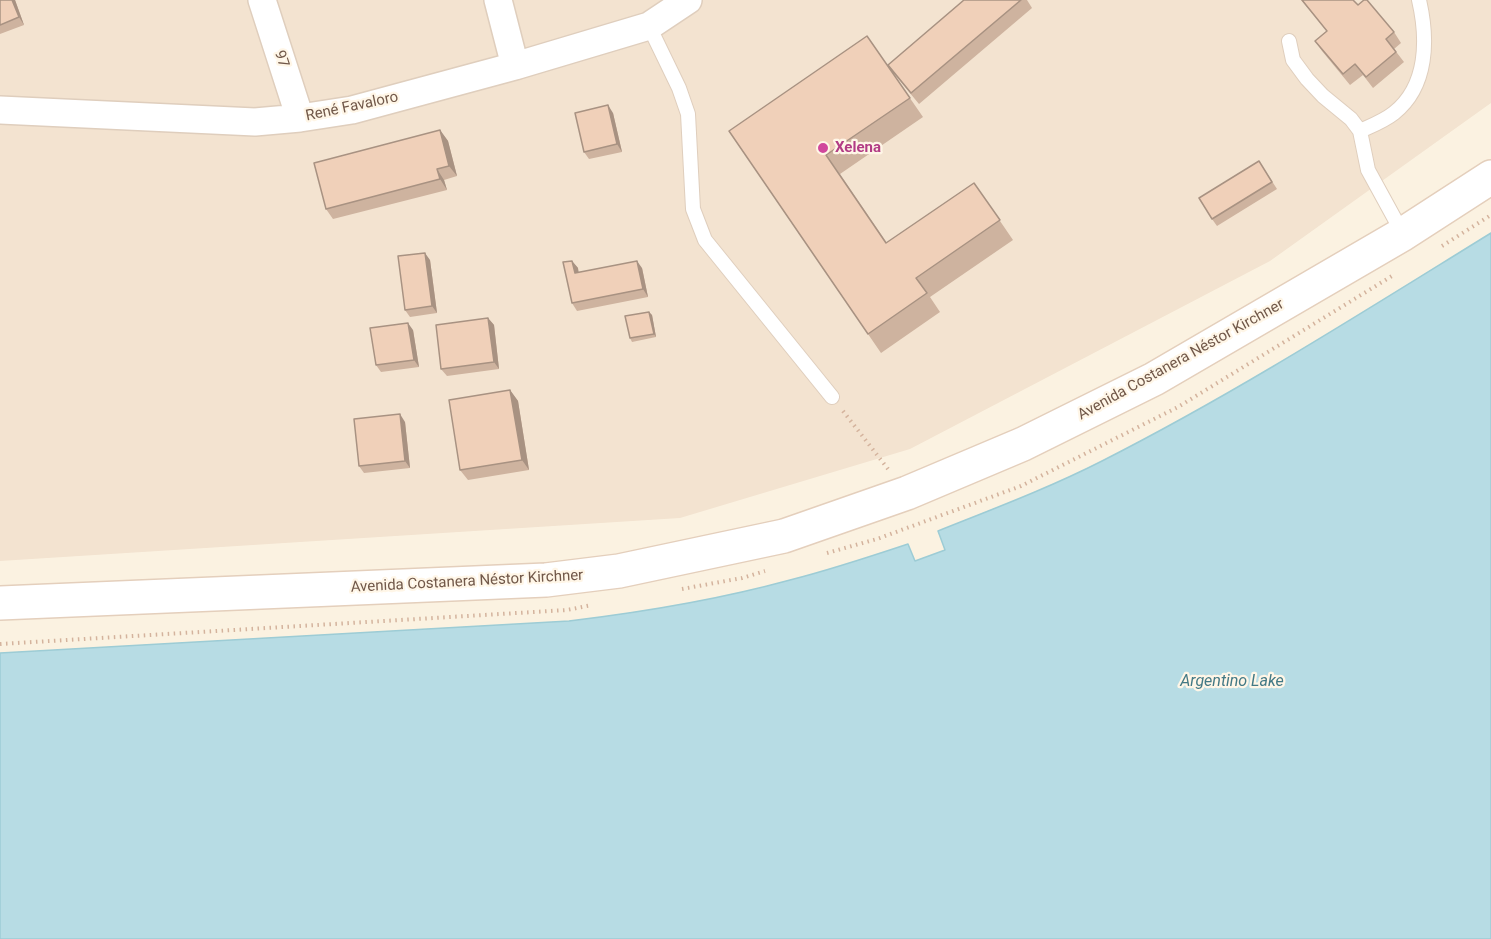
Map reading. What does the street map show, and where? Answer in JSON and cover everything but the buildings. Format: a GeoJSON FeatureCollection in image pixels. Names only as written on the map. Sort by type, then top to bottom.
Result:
{"type":"FeatureCollection","features":[{"type":"Feature","properties":{"kind":"street","name":"97"},"geometry":{"type":"LineString","coordinates":[[262,0],[300,118]]}},
{"type":"Feature","properties":{"kind":"street"},"geometry":{"type":"LineString","coordinates":[[498,0],[514,66]]}},
{"type":"Feature","properties":{"kind":"street","name":"René Favaloro"},"geometry":{"type":"LineString","coordinates":[[0,110],[255,122],[352,110],[649,26],[688,0]]}},
{"type":"Feature","properties":{"kind":"street","name":"Avenida Costanera Néstor Kirchner"},"geometry":{"type":"LineString","coordinates":[[0,603],[546,580],[619,571],[784,536],[908,493],[1023,444],[1096,409],[1154,379],[1403,234],[1491,177]]}},
{"type":"Feature","properties":{"kind":"lane"},"geometry":{"type":"LineString","coordinates":[[1360,131],[1393,114],[1418,81],[1424,53],[1425,23],[1419,0]]}},
{"type":"Feature","properties":{"kind":"lane"},"geometry":{"type":"LineString","coordinates":[[649,26],[680,88],[688,114],[693,209],[705,240],[832,397]]}},
{"type":"Feature","properties":{"kind":"lane"},"geometry":{"type":"LineString","coordinates":[[1289,41],[1293,60],[1306,79],[1351,119],[1360,131],[1368,170],[1403,234]]}},
{"type":"Feature","properties":{"kind":"path"},"geometry":{"type":"LineString","coordinates":[[832,397],[908,493]]}},
{"type":"Feature","properties":{"kind":"shaded area"},"geometry":{"type":"Polygon","coordinates":[[[0,0],[1491,0],[1491,103],[1270,261],[910,449],[680,518],[0,561],[0,0]]]}},
{"type":"Feature","properties":{"kind":"water","name":"Argentino Lake"},"geometry":{"type":"Polygon","coordinates":[[[1491,233],[1491,939],[0,939],[0,653],[569,621],[735,594],[820,572],[908,544],[915,561],[945,550],[938,531],[1062,480],[1152,435],[1299,351],[1491,233]]]}},
{"type":"Feature","properties":{"kind":"place","name":"Xelena"},"geometry":{"type":"Point","coordinates":[823,148]}}]}
